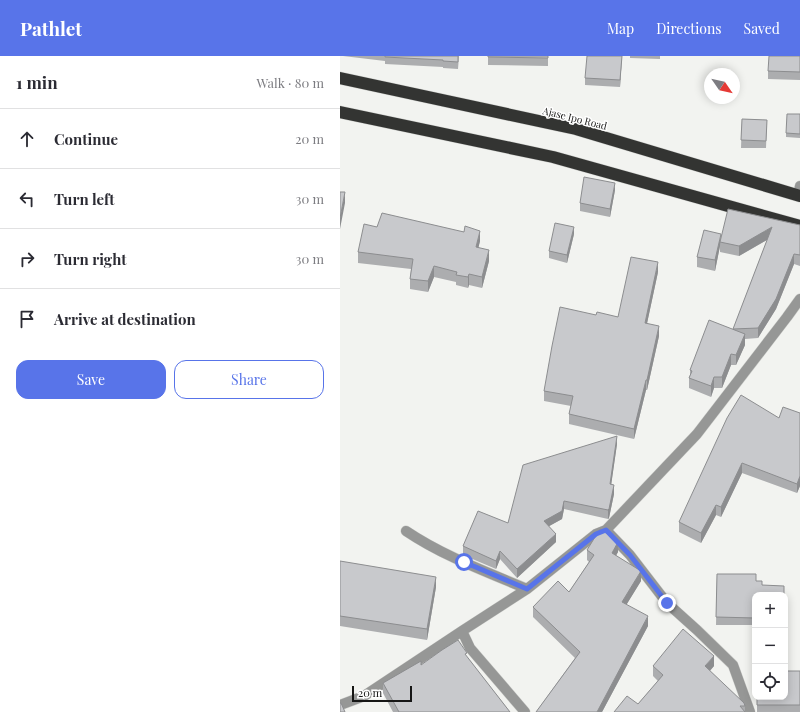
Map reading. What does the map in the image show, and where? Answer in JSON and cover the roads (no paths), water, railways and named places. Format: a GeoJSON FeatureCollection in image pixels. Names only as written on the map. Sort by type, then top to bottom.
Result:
{"type":"FeatureCollection","features":[{"type":"Feature","properties":{"kind":"highway","name":"Ajase Ipo Road"},"geometry":{"type":"LineString","coordinates":[[340,78],[576,129],[799,193]]}},
{"type":"Feature","properties":{"kind":"highway"},"geometry":{"type":"LineString","coordinates":[[340,112],[553,157],[800,226]]}},
{"type":"Feature","properties":{"kind":"street"},"geometry":{"type":"LineString","coordinates":[[340,705],[364,696],[527,589],[596,534],[606,530],[697,434],[800,299]]}},
{"type":"Feature","properties":{"kind":"street"},"geometry":{"type":"LineString","coordinates":[[606,530],[630,555],[667,603],[733,664],[750,712]]}},
{"type":"Feature","properties":{"kind":"street"},"geometry":{"type":"LineString","coordinates":[[406,532],[464,562],[527,589]]}},
{"type":"Feature","properties":{"kind":"street"},"geometry":{"type":"LineString","coordinates":[[462,631],[470,648],[525,712]]}}]}
